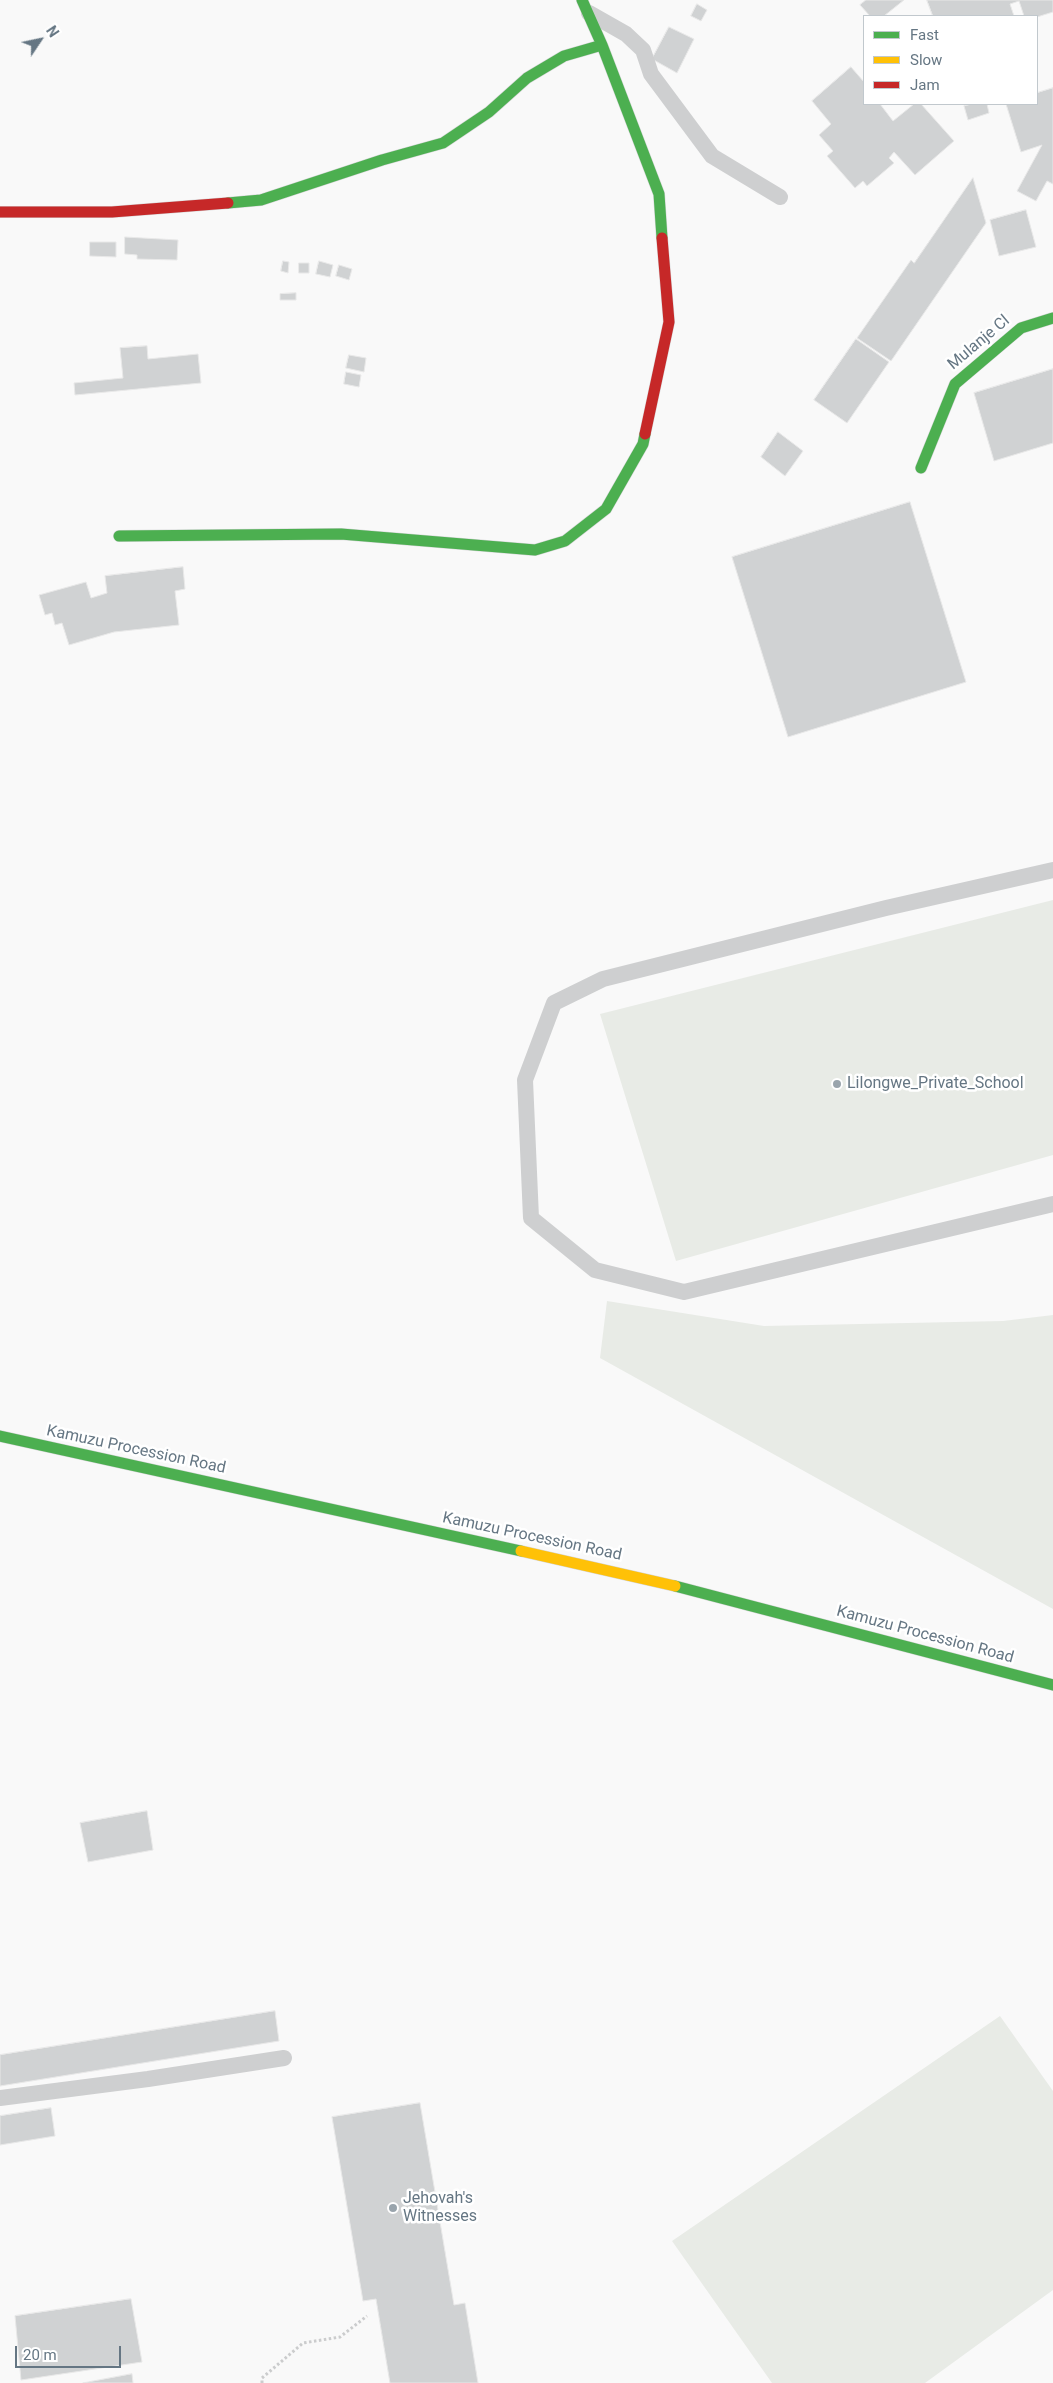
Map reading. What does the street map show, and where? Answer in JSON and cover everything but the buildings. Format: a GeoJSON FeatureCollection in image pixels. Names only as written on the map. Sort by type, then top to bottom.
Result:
{"type":"FeatureCollection","features":[{"type":"Feature","properties":{"kind":"main road"},"geometry":{"type":"LineString","coordinates":[[118,536],[341,534],[535,550],[565,541],[606,509],[643,444],[669,322],[659,194],[602,45],[585,6]]}},
{"type":"Feature","properties":{"kind":"main road"},"geometry":{"type":"LineString","coordinates":[[0,212],[112,212],[185,208],[261,200],[382,160],[443,143],[489,112],[527,78],[564,56],[602,45]]}},
{"type":"Feature","properties":{"kind":"main road","name":"Mulanje Cl"},"geometry":{"type":"LineString","coordinates":[[921,468],[955,384],[1021,328],[1053,318]]}},
{"type":"Feature","properties":{"kind":"main road","name":"Kamuzu Procession Road"},"geometry":{"type":"LineString","coordinates":[[0,1436],[644,1578],[1053,1686]]}},
{"type":"Feature","properties":{"kind":"lane"},"geometry":{"type":"LineString","coordinates":[[585,6],[626,34],[643,50],[651,74],[712,156],[780,197]]}},
{"type":"Feature","properties":{"kind":"lane"},"geometry":{"type":"LineString","coordinates":[[1053,870],[886,908],[603,979],[554,1003],[525,1080],[531,1218],[596,1270],[684,1292],[1053,1204]]}},
{"type":"Feature","properties":{"kind":"lane"},"geometry":{"type":"LineString","coordinates":[[0,2098],[148,2079],[284,2058]]}},
{"type":"Feature","properties":{"kind":"path"},"geometry":{"type":"LineString","coordinates":[[262,2383],[262,2378],[303,2343],[340,2337],[367,2316]]}},
{"type":"Feature","properties":{"kind":"shaded area","name":"Lilongwe_Private_School"},"geometry":{"type":"Polygon","coordinates":[[[1053,900],[1053,1155],[676,1261],[600,1014],[1053,900]]]}},
{"type":"Feature","properties":{"kind":"shaded area"},"geometry":{"type":"Polygon","coordinates":[[[607,1301],[764,1326],[1003,1321],[1053,1315],[1053,1609],[600,1358],[607,1301]]]}},
{"type":"Feature","properties":{"kind":"shaded area"},"geometry":{"type":"Polygon","coordinates":[[[1000,2016],[1053,2091],[1053,2290],[925,2383],[772,2383],[672,2241],[1000,2016]]]}},
{"type":"Feature","properties":{"kind":"traffic: fast"},"geometry":{"type":"LineString","coordinates":[[582,0],[602,45],[659,194],[662,238]]}},
{"type":"Feature","properties":{"kind":"traffic: fast"},"geometry":{"type":"LineString","coordinates":[[228,203],[261,200],[382,160],[443,143],[489,112],[527,78],[564,56],[602,45]]}},
{"type":"Feature","properties":{"kind":"traffic: fast"},"geometry":{"type":"LineString","coordinates":[[921,468],[955,384],[1021,328],[1053,318]]}},
{"type":"Feature","properties":{"kind":"traffic: fast"},"geometry":{"type":"LineString","coordinates":[[119,536],[341,534],[535,550],[565,541],[606,509],[643,444],[645,434]]}},
{"type":"Feature","properties":{"kind":"traffic: fast"},"geometry":{"type":"LineString","coordinates":[[0,1436],[521,1551]]}},
{"type":"Feature","properties":{"kind":"traffic: fast"},"geometry":{"type":"LineString","coordinates":[[675,1586],[1053,1685]]}},
{"type":"Feature","properties":{"kind":"traffic: slow"},"geometry":{"type":"LineString","coordinates":[[521,1551],[675,1586]]}},
{"type":"Feature","properties":{"kind":"traffic: jam"},"geometry":{"type":"LineString","coordinates":[[0,212],[112,212],[228,203]]}},
{"type":"Feature","properties":{"kind":"traffic: jam"},"geometry":{"type":"LineString","coordinates":[[645,434],[669,322],[662,238]]}},
{"type":"Feature","properties":{"kind":"place","name":"Lilongwe_Private_School"},"geometry":{"type":"Point","coordinates":[837,1084]}},
{"type":"Feature","properties":{"kind":"place","name":"Jehovah's Witnesses"},"geometry":{"type":"Point","coordinates":[393,2208]}}]}
